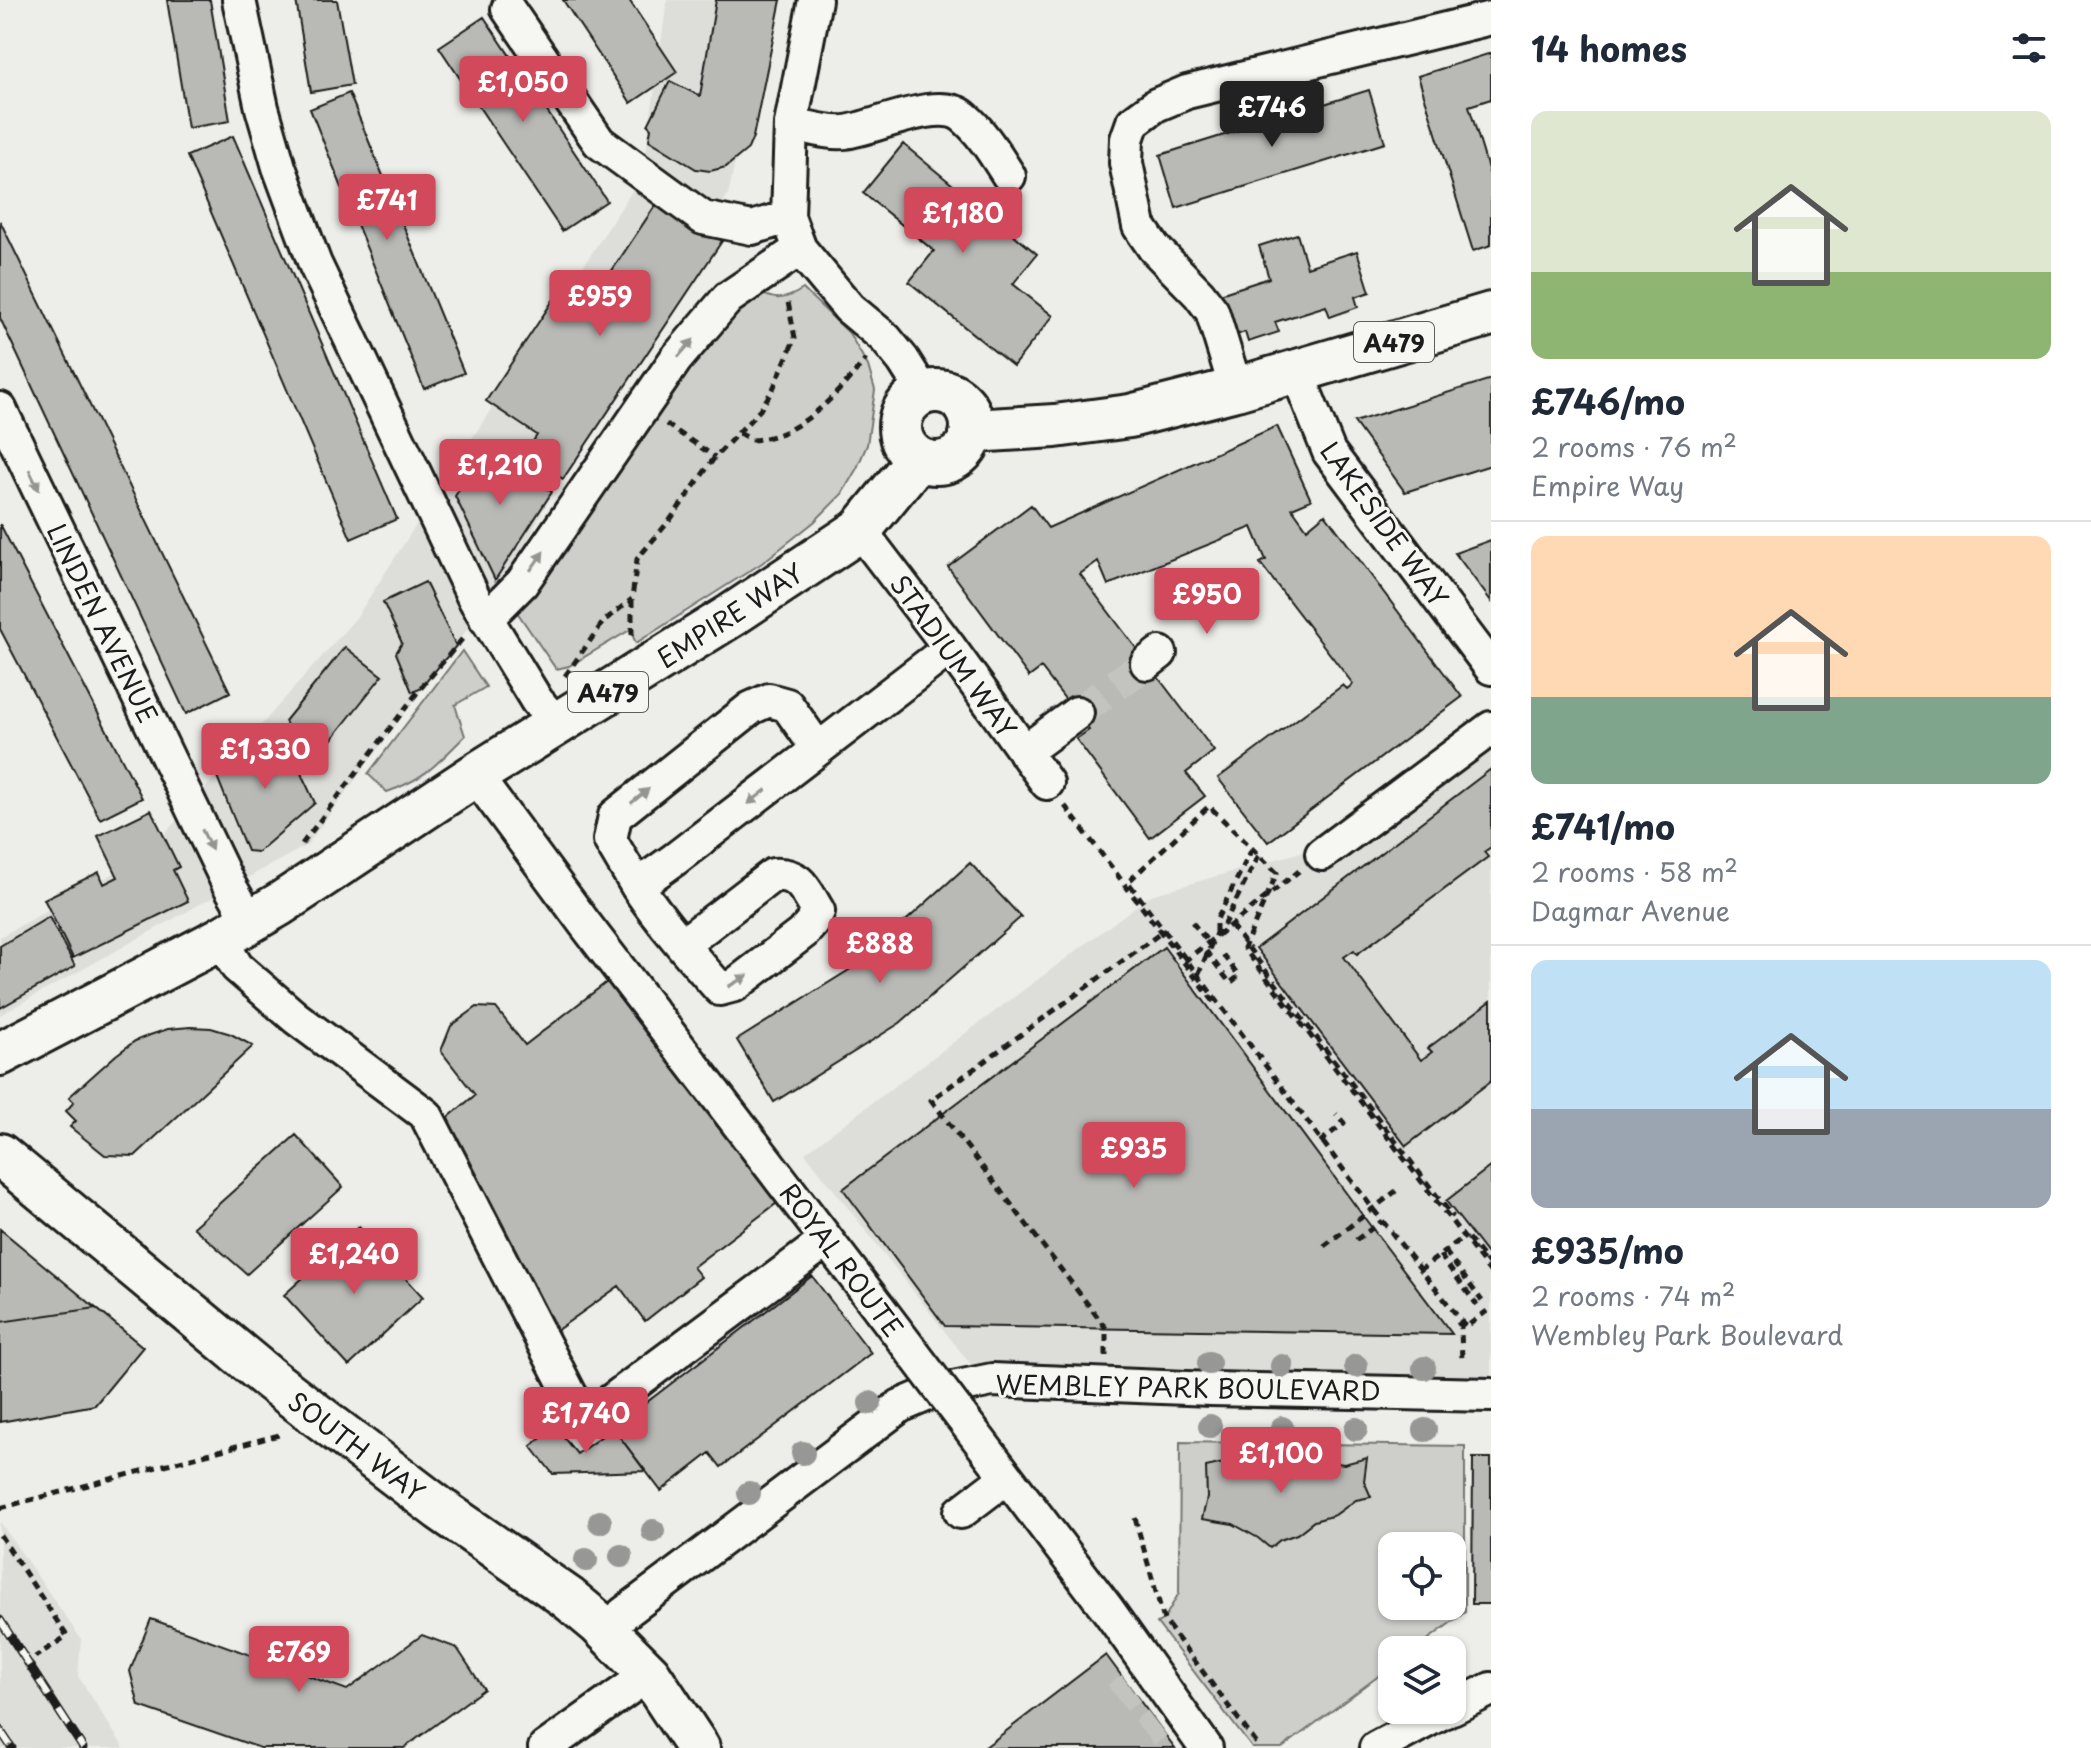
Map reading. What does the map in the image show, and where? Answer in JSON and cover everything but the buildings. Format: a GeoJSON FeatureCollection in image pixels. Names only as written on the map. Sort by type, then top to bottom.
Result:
{"type":"FeatureCollection","features":[{"type":"Feature","properties":{"kind":"main road","name":"A479"},"geometry":{"type":"LineString","coordinates":[[972,431],[1055,426],[1130,416],[1236,389],[1491,314]]}},
{"type":"Feature","properties":{"kind":"main road"},"geometry":{"type":"LineString","coordinates":[[935,391],[955,396],[969,411],[972,431],[962,453],[953,460],[941,464],[918,459],[904,444],[900,424],[907,405],[924,393],[935,391]]}},
{"type":"Feature","properties":{"kind":"main road","name":"EMPIRE WAY"},"geometry":{"type":"LineString","coordinates":[[250,921],[475,775],[732,615],[860,530],[918,459]]}},
{"type":"Feature","properties":{"kind":"main road","name":"A479"},"geometry":{"type":"LineString","coordinates":[[0,1054],[250,921]]}},
{"type":"Feature","properties":{"kind":"main road","name":"SOUTH WAY"},"geometry":{"type":"LineString","coordinates":[[0,1155],[271,1380],[440,1509],[588,1614],[624,1646],[649,1674],[698,1748]]}},
{"type":"Feature","properties":{"kind":"street"},"geometry":{"type":"LineString","coordinates":[[239,0],[262,108],[279,167],[315,264],[486,619],[537,701],[557,724]]}},
{"type":"Feature","properties":{"kind":"street"},"geometry":{"type":"LineString","coordinates":[[815,0],[791,124],[788,217],[800,249],[849,308],[885,338],[924,393]]}},
{"type":"Feature","properties":{"kind":"street"},"geometry":{"type":"LineString","coordinates":[[508,9],[599,142],[703,218],[752,228],[788,217]]}},
{"type":"Feature","properties":{"kind":"street"},"geometry":{"type":"LineString","coordinates":[[1236,389],[1212,311],[1154,248],[1139,226],[1126,163],[1127,139],[1133,122],[1156,105],[1187,92],[1491,18]]}},
{"type":"Feature","properties":{"kind":"street"},"geometry":{"type":"LineString","coordinates":[[791,124],[843,133],[920,111],[943,110],[962,115],[1009,176]]}},
{"type":"Feature","properties":{"kind":"street"},"geometry":{"type":"LineString","coordinates":[[486,619],[522,583],[676,359],[728,298],[800,249]]}},
{"type":"Feature","properties":{"kind":"street","name":"LAKESIDE WAY"},"geometry":{"type":"LineString","coordinates":[[1296,370],[1329,452],[1491,668]]}},
{"type":"Feature","properties":{"kind":"street","name":"LINDEN AVENUE"},"geometry":{"type":"LineString","coordinates":[[0,409],[228,883],[250,921],[237,967],[296,1018],[426,1115],[579,1407],[592,1410],[603,1407],[827,1240]]}},
{"type":"Feature","properties":{"kind":"street","name":"STADIUM WAY"},"geometry":{"type":"LineString","coordinates":[[860,530],[1047,783]]}},
{"type":"Feature","properties":{"kind":"street"},"geometry":{"type":"LineString","coordinates":[[637,886],[950,648]]}},
{"type":"Feature","properties":{"kind":"street"},"geometry":{"type":"LineString","coordinates":[[682,945],[637,886],[610,840],[615,816],[751,708],[769,700],[787,705],[818,749]]}},
{"type":"Feature","properties":{"kind":"street"},"geometry":{"type":"LineString","coordinates":[[1024,752],[1077,713]]}},
{"type":"Feature","properties":{"kind":"street"},"geometry":{"type":"LineString","coordinates":[[1322,854],[1491,728]]}},
{"type":"Feature","properties":{"kind":"street","name":"ROYAL ROUTE"},"geometry":{"type":"LineString","coordinates":[[475,775],[1117,1623],[1141,1680],[1167,1716],[1206,1748]]}},
{"type":"Feature","properties":{"kind":"street","name":"WEMBLEY PARK BOULEVARD"},"geometry":{"type":"LineString","coordinates":[[623,1614],[900,1406],[933,1392],[992,1380],[1211,1389],[1477,1394]]}},
{"type":"Feature","properties":{"kind":"street"},"geometry":{"type":"LineString","coordinates":[[971,1504],[1007,1477]]}},
{"type":"Feature","properties":{"kind":"street"},"geometry":{"type":"LineString","coordinates":[[545,1748],[649,1674]]}},
{"type":"Feature","properties":{"kind":"street"},"geometry":{"type":"LineString","coordinates":[[1466,1701],[1491,1689]]}},
{"type":"Feature","properties":{"kind":"street"},"geometry":{"type":"LineString","coordinates":[[1376,1748],[1422,1724]]}},
{"type":"Feature","properties":{"kind":"path"},"geometry":{"type":"LineString","coordinates":[[633,636],[632,599],[640,554],[670,520],[715,457],[760,410],[773,389],[795,338],[787,297]]}},
{"type":"Feature","properties":{"kind":"path"},"geometry":{"type":"LineString","coordinates":[[739,433],[752,440],[763,439],[805,420],[844,386],[885,338]]}},
{"type":"Feature","properties":{"kind":"path"},"geometry":{"type":"LineString","coordinates":[[643,409],[715,457]]}},
{"type":"Feature","properties":{"kind":"path"},"geometry":{"type":"LineString","coordinates":[[564,678],[569,666],[604,621],[632,599]]}},
{"type":"Feature","properties":{"kind":"path"},"geometry":{"type":"LineString","coordinates":[[297,851],[420,689],[465,636],[486,619]]}},
{"type":"Feature","properties":{"kind":"path"},"geometry":{"type":"LineString","coordinates":[[1047,783],[1466,1327],[1491,1308]]}},
{"type":"Feature","properties":{"kind":"path"},"geometry":{"type":"LineString","coordinates":[[1229,1022],[1128,882],[1209,806],[1277,873],[1244,948],[1491,1270]]}},
{"type":"Feature","properties":{"kind":"path"},"geometry":{"type":"LineString","coordinates":[[1216,933],[1216,921],[1252,849]]}},
{"type":"Feature","properties":{"kind":"path"},"geometry":{"type":"LineString","coordinates":[[1322,854],[1186,960],[1461,1327],[1477,1394]]}},
{"type":"Feature","properties":{"kind":"path"},"geometry":{"type":"LineString","coordinates":[[1259,855],[1224,924],[1207,945],[1197,977],[1350,1181]]}},
{"type":"Feature","properties":{"kind":"path"},"geometry":{"type":"LineString","coordinates":[[1196,929],[1192,922],[1214,962],[1230,983],[1239,976],[1224,955]]}},
{"type":"Feature","properties":{"kind":"path"},"geometry":{"type":"LineString","coordinates":[[1231,925],[1491,1270]]}},
{"type":"Feature","properties":{"kind":"path"},"geometry":{"type":"LineString","coordinates":[[1106,1328],[931,1100],[1163,932]]}},
{"type":"Feature","properties":{"kind":"path"},"geometry":{"type":"LineString","coordinates":[[1320,1142],[1344,1123],[1336,1114],[1339,1118]]}},
{"type":"Feature","properties":{"kind":"path"},"geometry":{"type":"LineString","coordinates":[[1324,1246],[1396,1191]]}},
{"type":"Feature","properties":{"kind":"path"},"geometry":{"type":"LineString","coordinates":[[1364,1215],[1372,1228]]}},
{"type":"Feature","properties":{"kind":"path"},"geometry":{"type":"LineString","coordinates":[[1356,1240],[1382,1221]]}},
{"type":"Feature","properties":{"kind":"path"},"geometry":{"type":"LineString","coordinates":[[1419,1271],[1466,1235]]}},
{"type":"Feature","properties":{"kind":"path"},"geometry":{"type":"LineString","coordinates":[[1442,1253],[1480,1303]]}},
{"type":"Feature","properties":{"kind":"path"},"geometry":{"type":"LineString","coordinates":[[0,1508],[296,1430]]}},
{"type":"Feature","properties":{"kind":"path"},"geometry":{"type":"LineString","coordinates":[[1135,1518],[1164,1620],[1260,1748]]}},
{"type":"Feature","properties":{"kind":"path"},"geometry":{"type":"LineString","coordinates":[[0,1535],[67,1636],[35,1657]]}},
{"type":"Feature","properties":{"kind":"shaded area"},"geometry":{"type":"Polygon","coordinates":[[[667,0],[772,0],[728,194],[563,479],[552,492],[517,562],[307,845],[0,1015],[0,937],[146,855],[356,618],[643,174],[667,0]]]}},
{"type":"Feature","properties":{"kind":"shaded area"},"geometry":{"type":"Polygon","coordinates":[[[803,289],[849,333],[868,366],[875,390],[867,445],[842,494],[814,522],[762,563],[636,643],[630,630],[569,666],[556,669],[515,609],[676,376],[757,290],[780,298],[803,289]]]}},
{"type":"Feature","properties":{"kind":"shaded area"},"geometry":{"type":"Polygon","coordinates":[[[462,651],[486,687],[455,705],[465,736],[421,776],[387,792],[368,774],[462,651]]]}},
{"type":"Feature","properties":{"kind":"shaded area"},"geometry":{"type":"Polygon","coordinates":[[[1491,719],[1491,1396],[986,1384],[805,1153],[1151,895],[1315,848],[1491,719]]]}},
{"type":"Feature","properties":{"kind":"shaded area"},"geometry":{"type":"Polygon","coordinates":[[[1180,1442],[1465,1446],[1465,1532],[1378,1532],[1378,1620],[1454,1620],[1433,1636],[1378,1636],[1378,1676],[1282,1748],[1252,1748],[1157,1623],[1164,1619],[1179,1593],[1180,1442]]]}},
{"type":"Feature","properties":{"kind":"shaded area"},"geometry":{"type":"Polygon","coordinates":[[[0,1522],[81,1639],[78,1676],[124,1748],[0,1748],[0,1522]]]}},
{"type":"Feature","properties":{"kind":"tunnel"},"geometry":{"type":"LineString","coordinates":[[1077,713],[1147,663]]}},
{"type":"Feature","properties":{"kind":"tunnel"},"geometry":{"type":"LineString","coordinates":[[1117,1698],[1131,1688]]}},
{"type":"Feature","properties":{"kind":"tunnel"},"geometry":{"type":"LineString","coordinates":[[1144,1733],[1157,1723]]}},
{"type":"Feature","properties":{"kind":"railway"},"geometry":{"type":"LineString","coordinates":[[0,1620],[83,1748]]}},
{"type":"Feature","properties":{"kind":"railway"},"geometry":{"type":"LineString","coordinates":[[0,1730],[12,1748]]}}]}
